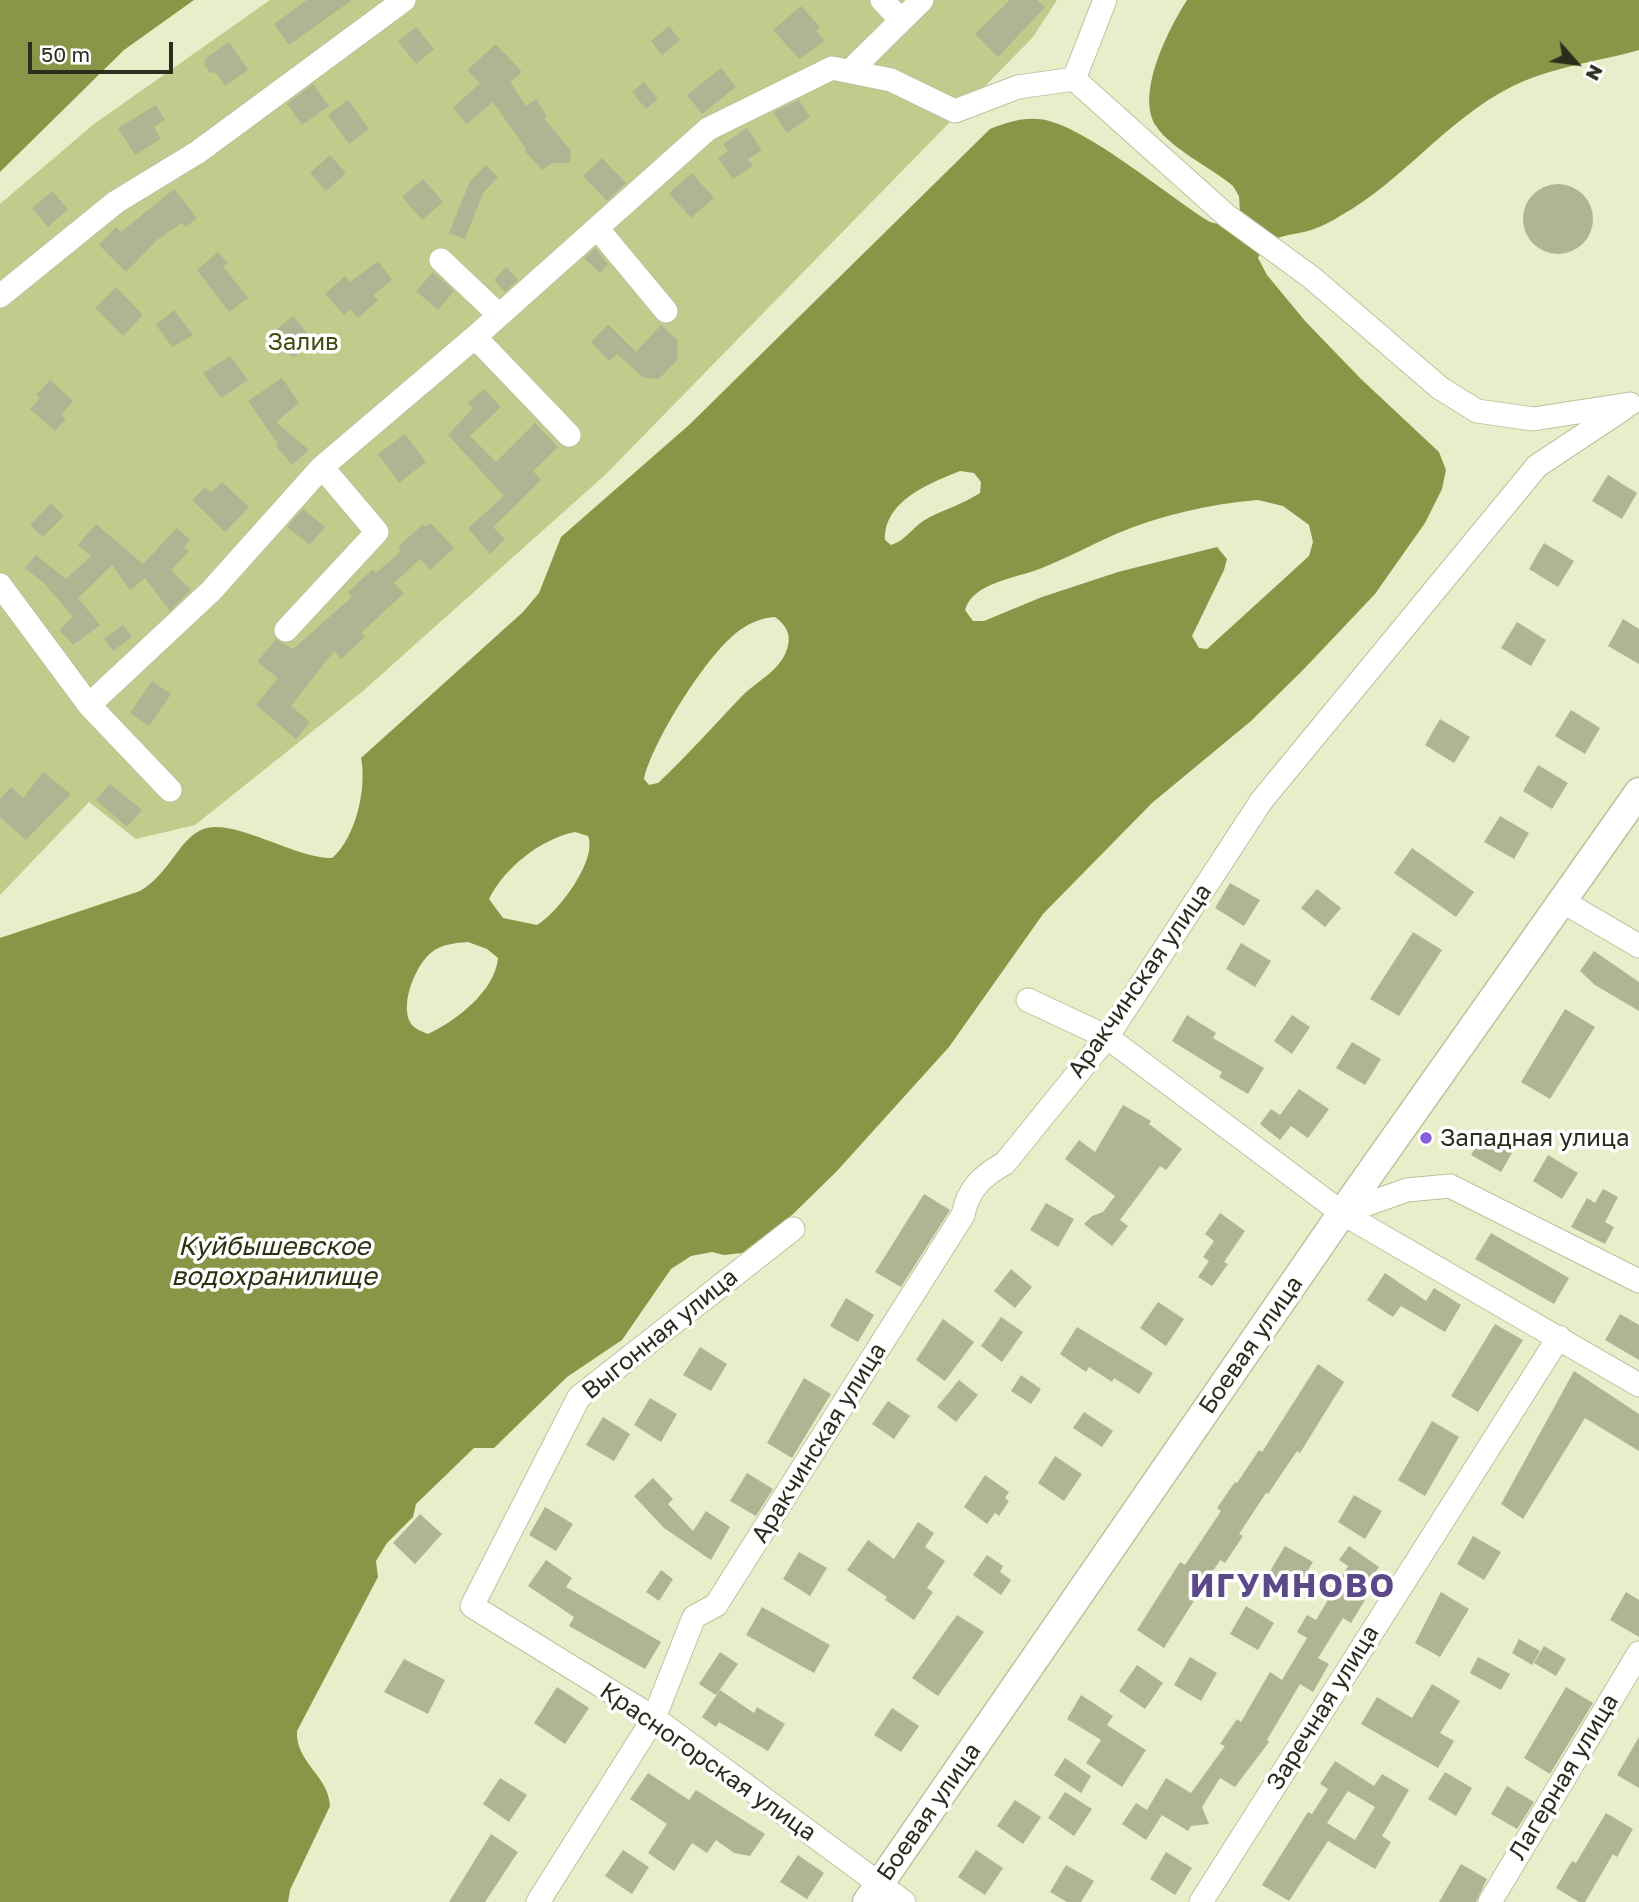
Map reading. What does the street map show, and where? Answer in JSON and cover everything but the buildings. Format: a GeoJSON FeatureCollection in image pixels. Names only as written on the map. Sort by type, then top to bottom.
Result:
{"type":"FeatureCollection","features":[{"type":"Feature","properties":{"kind":"main road","name":"Боевая улица"},"geometry":{"type":"LineString","coordinates":[[873,1894],[1342,1213],[1639,792]]}},
{"type":"Feature","properties":{"kind":"street"},"geometry":{"type":"LineString","coordinates":[[0,296],[117,202],[198,152],[404,0]]}},
{"type":"Feature","properties":{"kind":"street"},"geometry":{"type":"LineString","coordinates":[[882,0],[901,19]]}},
{"type":"Feature","properties":{"kind":"street"},"geometry":{"type":"LineString","coordinates":[[850,71],[922,0]]}},
{"type":"Feature","properties":{"kind":"street"},"geometry":{"type":"LineString","coordinates":[[1074,79],[1105,0]]}},
{"type":"Feature","properties":{"kind":"street"},"geometry":{"type":"LineString","coordinates":[[89,705],[211,591],[322,467],[475,337],[708,129],[832,68],[891,80],[956,111],[1018,87],[1074,79],[1227,216],[1311,277],[1440,388],[1477,411],[1533,419],[1635,400]]}},
{"type":"Feature","properties":{"kind":"street"},"geometry":{"type":"LineString","coordinates":[[597,228],[666,311]]}},
{"type":"Feature","properties":{"kind":"street"},"geometry":{"type":"LineString","coordinates":[[441,260],[499,315]]}},
{"type":"Feature","properties":{"kind":"street"},"geometry":{"type":"LineString","coordinates":[[475,337],[569,435]]}},
{"type":"Feature","properties":{"kind":"street","name":"Аракчинская улица"},"geometry":{"type":"LineString","coordinates":[[538,1902],[654,1718],[694,1618],[716,1605],[963,1215],[967,1196],[985,1175],[1005,1163],[1107,1037],[1262,800],[1537,466],[1635,400]]}},
{"type":"Feature","properties":{"kind":"street"},"geometry":{"type":"LineString","coordinates":[[286,630],[377,532],[322,467]]}},
{"type":"Feature","properties":{"kind":"street"},"geometry":{"type":"LineString","coordinates":[[0,585],[89,705],[170,790]]}},
{"type":"Feature","properties":{"kind":"street"},"geometry":{"type":"LineString","coordinates":[[1562,901],[1639,946]]}},
{"type":"Feature","properties":{"kind":"street"},"geometry":{"type":"LineString","coordinates":[[1028,1000],[1107,1037],[1342,1213],[1639,1385]]}},
{"type":"Feature","properties":{"kind":"street"},"geometry":{"type":"LineString","coordinates":[[1342,1213],[1407,1190],[1450,1186],[1639,1281]]}},
{"type":"Feature","properties":{"kind":"street","name":"Выгонная улица"},"geometry":{"type":"LineString","coordinates":[[472,1606],[579,1397],[793,1229]]}},
{"type":"Feature","properties":{"kind":"street","name":"Заречная улица"},"geometry":{"type":"LineString","coordinates":[[1201,1902],[1559,1337]]}},
{"type":"Feature","properties":{"kind":"street","name":"Красногорская улица"},"geometry":{"type":"LineString","coordinates":[[472,1606],[654,1718],[873,1894],[904,1902]]}},
{"type":"Feature","properties":{"kind":"street","name":"Лагерная улица"},"geometry":{"type":"LineString","coordinates":[[1490,1902],[1639,1653]]}},
{"type":"Feature","properties":{"kind":"green space","name":"Залив"},"geometry":{"type":"Polygon","coordinates":[[[270,0],[1057,0],[1033,37],[605,475],[363,691],[195,825],[136,839],[89,802],[0,895],[0,204],[94,124],[270,0]]]}},
{"type":"Feature","properties":{"kind":"water"},"geometry":{"type":"Polygon","coordinates":[[[0,0],[194,0],[124,50],[0,172],[0,0]]]}},
{"type":"Feature","properties":{"kind":"water","name":"Куйбышевское водохранилище"},"geometry":{"type":"Polygon","coordinates":[[[1187,0],[1639,0],[1639,50],[1558,70],[1511,87],[1466,116],[1363,202],[1319,227],[1273,240],[1258,258],[1267,275],[1306,322],[1361,379],[1439,452],[1446,470],[1442,489],[1425,523],[1375,594],[1303,670],[1251,721],[1152,803],[1043,914],[949,1047],[837,1171],[792,1215],[742,1253],[724,1255],[712,1252],[691,1256],[671,1269],[622,1340],[567,1377],[494,1448],[474,1448],[416,1504],[413,1517],[387,1543],[376,1561],[378,1577],[297,1731],[301,1752],[324,1786],[330,1806],[290,1890],[288,1902],[0,1902],[0,938],[140,891],[159,876],[193,835],[213,827],[228,828],[300,852],[332,858],[348,838],[358,811],[362,783],[361,758],[523,612],[539,593],[561,537],[689,425],[990,129],[1025,119],[1055,123],[1100,146],[1210,222],[1222,225],[1240,212],[1239,196],[1233,186],[1171,143],[1156,126],[1151,113],[1149,97],[1157,61],[1187,0]],[[960,471],[922,488],[900,504],[892,515],[885,540],[891,545],[928,518],[980,493],[981,482],[974,473],[960,471]],[[1258,500],[1186,511],[1133,527],[1042,568],[987,587],[977,593],[965,610],[973,621],[984,621],[1042,597],[1118,572],[1217,547],[1227,559],[1224,570],[1192,636],[1199,648],[1207,649],[1309,556],[1313,542],[1309,525],[1283,506],[1258,500]],[[775,617],[761,619],[740,630],[727,641],[683,699],[649,763],[644,779],[649,785],[658,783],[742,696],[768,675],[784,657],[788,644],[785,627],[775,617]],[[575,832],[549,841],[525,856],[496,887],[489,899],[503,918],[537,925],[555,910],[582,872],[590,846],[588,836],[575,832]],[[468,942],[432,952],[420,965],[411,984],[407,1014],[416,1028],[428,1034],[472,1004],[490,982],[495,970],[498,958],[487,949],[468,942]]]}},
{"type":"Feature","properties":{"kind":"place","name":"Западная улица"},"geometry":{"type":"Point","coordinates":[1426,1138]}},
{"type":"Feature","properties":{"kind":"district","name":"ИГУМНОВО"},"geometry":{"type":"Point","coordinates":[1293,1587]}}]}
